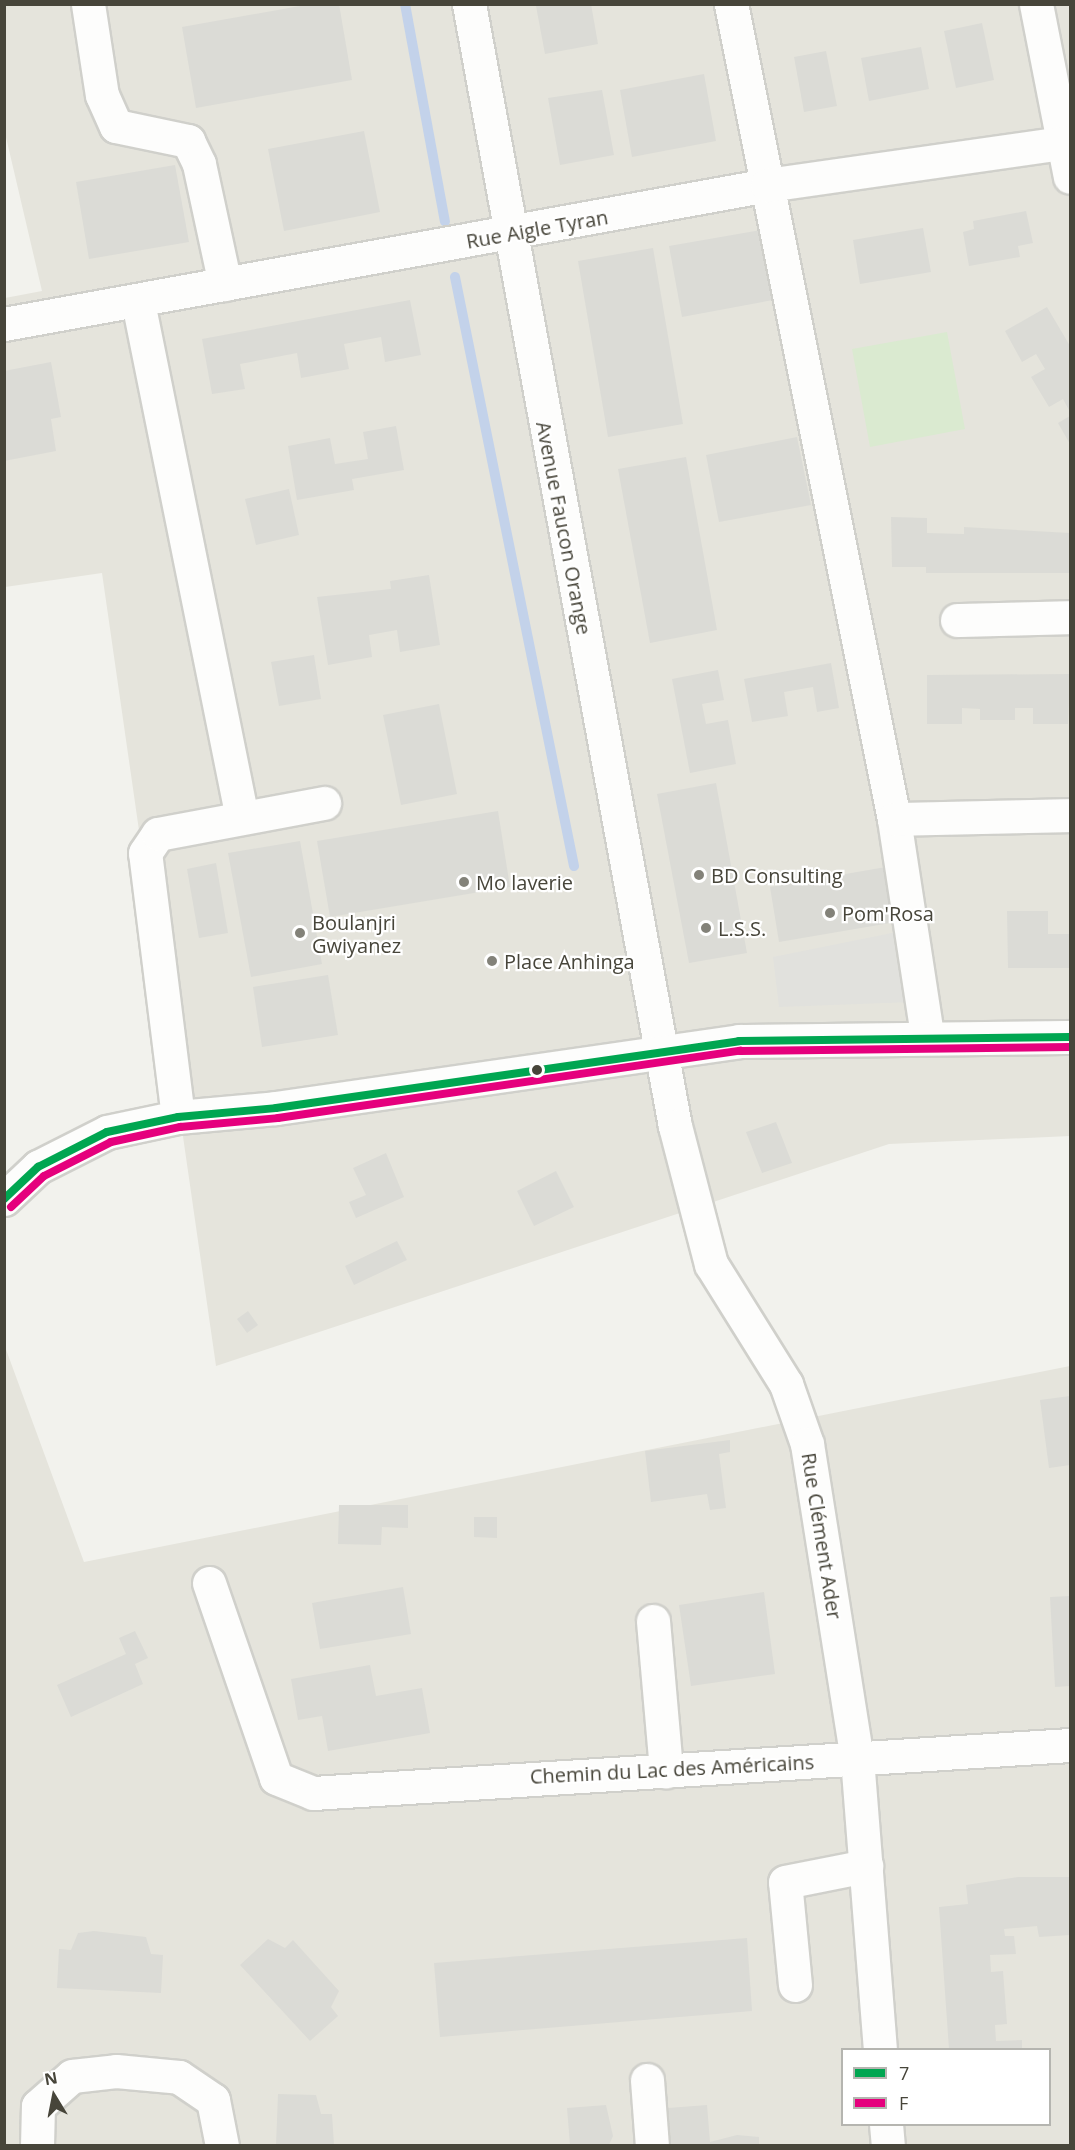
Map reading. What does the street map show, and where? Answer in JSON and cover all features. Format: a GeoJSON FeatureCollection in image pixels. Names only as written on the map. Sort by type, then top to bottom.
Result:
{"type":"FeatureCollection","features":[{"type":"Feature","properties":{"kind":"street"},"geometry":{"type":"LineString","coordinates":[[88,4],[102,94],[116,126],[188,141],[200,164],[225,284]]}},
{"type":"Feature","properties":{"kind":"street","name":"Avenue Faucon Orange"},"geometry":{"type":"LineString","coordinates":[[469,4],[508,235],[663,1051]]}},
{"type":"Feature","properties":{"kind":"street"},"geometry":{"type":"LineString","coordinates":[[731,4],[894,819],[927,1035]]}},
{"type":"Feature","properties":{"kind":"street"},"geometry":{"type":"LineString","coordinates":[[1036,4],[1066,143],[1071,177]]}},
{"type":"Feature","properties":{"kind":"street","name":"Rue Aigle Tyran"},"geometry":{"type":"LineString","coordinates":[[4,324],[508,235],[767,185],[1066,143]]}},
{"type":"Feature","properties":{"kind":"street"},"geometry":{"type":"LineString","coordinates":[[138,302],[242,818]]}},
{"type":"Feature","properties":{"kind":"street"},"geometry":{"type":"LineString","coordinates":[[957,620],[1071,617]]}},
{"type":"Feature","properties":{"kind":"street"},"geometry":{"type":"LineString","coordinates":[[178,1117],[145,853],[158,834],[324,803]]}},
{"type":"Feature","properties":{"kind":"street"},"geometry":{"type":"LineString","coordinates":[[894,819],[1071,815]]}},
{"type":"Feature","properties":{"kind":"street"},"geometry":{"type":"LineString","coordinates":[[4,1199],[38,1167],[107,1132],[178,1117],[276,1108],[663,1051],[789,1037],[927,1035],[1071,1037]]}},
{"type":"Feature","properties":{"kind":"street","name":"Rue Clément Ader"},"geometry":{"type":"LineString","coordinates":[[663,1051],[711,1264],[786,1384],[807,1444],[857,1758],[880,2048]]}},
{"type":"Feature","properties":{"kind":"street","name":"Chemin du Lac des Américains"},"geometry":{"type":"LineString","coordinates":[[209,1583],[276,1778],[313,1793],[1071,1745]]}},
{"type":"Feature","properties":{"kind":"street"},"geometry":{"type":"LineString","coordinates":[[653,1621],[666,1771]]}},
{"type":"Feature","properties":{"kind":"street"},"geometry":{"type":"LineString","coordinates":[[795,1985],[785,1882],[866,1866]]}},
{"type":"Feature","properties":{"kind":"street"},"geometry":{"type":"LineString","coordinates":[[37,2145],[38,2106],[72,2076],[116,2071],[179,2078],[213,2100],[222,2145]]}},
{"type":"Feature","properties":{"kind":"street"},"geometry":{"type":"LineString","coordinates":[[647,2080],[652,2145]]}},
{"type":"Feature","properties":{"kind":"street"},"geometry":{"type":"LineString","coordinates":[[886,2126],[888,2145]]}},
{"type":"Feature","properties":{"kind":"shaded area"},"geometry":{"type":"Polygon","coordinates":[[[5,5],[1070,5],[1070,1136],[889,1144],[216,1366],[102,573],[5,587],[5,298],[42,291],[5,133],[5,5]]]}},
{"type":"Feature","properties":{"kind":"shaded area"},"geometry":{"type":"Polygon","coordinates":[[[902,931],[911,1002],[779,1007],[773,957],[902,931]]]}},
{"type":"Feature","properties":{"kind":"shaded area"},"geometry":{"type":"Polygon","coordinates":[[[4,1344],[84,1562],[1070,1366],[1070,2145],[5,2145],[4,1344]]]}},
{"type":"Feature","properties":{"kind":"green space"},"geometry":{"type":"Polygon","coordinates":[[[947,332],[965,429],[870,447],[852,349],[947,332]]]}},
{"type":"Feature","properties":{"kind":"building"},"geometry":{"type":"Polygon","coordinates":[[[311,4],[339,4],[352,80],[196,108],[182,27],[311,4]]]}},
{"type":"Feature","properties":{"kind":"building"},"geometry":{"type":"Polygon","coordinates":[[[591,4],[598,44],[545,54],[536,6],[591,4]]]}},
{"type":"Feature","properties":{"kind":"building"},"geometry":{"type":"Polygon","coordinates":[[[982,23],[994,80],[956,88],[944,31],[982,23]]]}},
{"type":"Feature","properties":{"kind":"building"},"geometry":{"type":"Polygon","coordinates":[[[921,47],[929,89],[869,101],[861,58],[921,47]]]}},
{"type":"Feature","properties":{"kind":"building"},"geometry":{"type":"Polygon","coordinates":[[[826,51],[837,106],[804,112],[794,57],[826,51]]]}},
{"type":"Feature","properties":{"kind":"building"},"geometry":{"type":"Polygon","coordinates":[[[704,74],[716,141],[632,157],[620,90],[704,74]]]}},
{"type":"Feature","properties":{"kind":"building"},"geometry":{"type":"Polygon","coordinates":[[[602,90],[614,155],[560,165],[548,98],[602,90]]]}},
{"type":"Feature","properties":{"kind":"building"},"geometry":{"type":"Polygon","coordinates":[[[364,131],[380,212],[284,231],[268,149],[364,131]]]}},
{"type":"Feature","properties":{"kind":"building"},"geometry":{"type":"Polygon","coordinates":[[[175,165],[189,242],[89,259],[76,182],[175,165]]]}},
{"type":"Feature","properties":{"kind":"building"},"geometry":{"type":"Polygon","coordinates":[[[1026,211],[1033,243],[1018,246],[1020,257],[969,266],[963,232],[974,229],[973,221],[1026,211]]]}},
{"type":"Feature","properties":{"kind":"building"},"geometry":{"type":"Polygon","coordinates":[[[923,228],[931,272],[860,284],[853,240],[923,228]]]}},
{"type":"Feature","properties":{"kind":"building"},"geometry":{"type":"Polygon","coordinates":[[[761,230],[773,300],[682,317],[669,246],[761,230]]]}},
{"type":"Feature","properties":{"kind":"building"},"geometry":{"type":"Polygon","coordinates":[[[653,248],[683,424],[608,437],[578,261],[653,248]]]}},
{"type":"Feature","properties":{"kind":"building"},"geometry":{"type":"Polygon","coordinates":[[[410,300],[421,355],[385,362],[381,337],[344,344],[349,369],[301,378],[297,353],[240,364],[245,389],[212,394],[202,339],[410,300]]]}},
{"type":"Feature","properties":{"kind":"building"},"geometry":{"type":"Polygon","coordinates":[[[1047,307],[1070,346],[1070,412],[1063,399],[1049,407],[1031,377],[1045,369],[1036,354],[1022,362],[1005,331],[1047,307]]]}},
{"type":"Feature","properties":{"kind":"building"},"geometry":{"type":"Polygon","coordinates":[[[51,362],[61,417],[51,419],[56,451],[4,461],[4,371],[51,362]]]}},
{"type":"Feature","properties":{"kind":"building"},"geometry":{"type":"Polygon","coordinates":[[[1070,416],[1070,444],[1058,423],[1070,416]]]}},
{"type":"Feature","properties":{"kind":"building"},"geometry":{"type":"Polygon","coordinates":[[[396,426],[404,470],[352,479],[354,490],[297,500],[288,446],[330,438],[335,464],[368,459],[363,432],[396,426]]]}},
{"type":"Feature","properties":{"kind":"building"},"geometry":{"type":"Polygon","coordinates":[[[797,437],[811,505],[719,522],[706,455],[797,437]]]}},
{"type":"Feature","properties":{"kind":"building"},"geometry":{"type":"Polygon","coordinates":[[[686,457],[717,630],[650,643],[618,469],[686,457]]]}},
{"type":"Feature","properties":{"kind":"building"},"geometry":{"type":"Polygon","coordinates":[[[289,489],[299,535],[256,545],[245,499],[289,489]]]}},
{"type":"Feature","properties":{"kind":"building"},"geometry":{"type":"Polygon","coordinates":[[[891,517],[927,518],[927,533],[964,534],[964,527],[1070,533],[1070,573],[926,573],[926,567],[892,567],[891,517]]]}},
{"type":"Feature","properties":{"kind":"building"},"geometry":{"type":"Polygon","coordinates":[[[429,575],[440,645],[400,652],[397,630],[369,635],[372,657],[328,665],[317,597],[391,589],[390,581],[429,575]]]}},
{"type":"Feature","properties":{"kind":"building"},"geometry":{"type":"Polygon","coordinates":[[[314,655],[321,699],[279,706],[271,662],[314,655]]]}},
{"type":"Feature","properties":{"kind":"building"},"geometry":{"type":"Polygon","coordinates":[[[831,663],[839,708],[817,712],[813,687],[784,692],[788,716],[752,722],[744,679],[831,663]]]}},
{"type":"Feature","properties":{"kind":"building"},"geometry":{"type":"Polygon","coordinates":[[[718,670],[724,700],[702,704],[706,724],[728,720],[736,764],[690,773],[672,679],[718,670]]]}},
{"type":"Feature","properties":{"kind":"building"},"geometry":{"type":"Polygon","coordinates":[[[1070,674],[1068,724],[1033,724],[1033,708],[1015,708],[1015,720],[980,720],[980,709],[962,708],[962,724],[927,724],[927,675],[1070,674]]]}},
{"type":"Feature","properties":{"kind":"building"},"geometry":{"type":"Polygon","coordinates":[[[439,704],[457,794],[401,805],[383,715],[439,704]]]}},
{"type":"Feature","properties":{"kind":"building"},"geometry":{"type":"Polygon","coordinates":[[[716,783],[747,953],[689,963],[657,794],[716,783]]]}},
{"type":"Feature","properties":{"kind":"building"},"geometry":{"type":"Polygon","coordinates":[[[498,811],[510,887],[330,917],[317,841],[498,811]]]}},
{"type":"Feature","properties":{"kind":"building"},"geometry":{"type":"Polygon","coordinates":[[[300,841],[322,964],[251,977],[228,853],[300,841]]]}},
{"type":"Feature","properties":{"kind":"building"},"geometry":{"type":"Polygon","coordinates":[[[216,863],[228,933],[199,938],[187,869],[216,863]]]}},
{"type":"Feature","properties":{"kind":"building"},"geometry":{"type":"Polygon","coordinates":[[[886,867],[896,922],[779,942],[770,887],[886,867]]]}},
{"type":"Feature","properties":{"kind":"building"},"geometry":{"type":"Polygon","coordinates":[[[1007,911],[1048,911],[1048,934],[1070,934],[1070,968],[1008,968],[1007,911]]]}},
{"type":"Feature","properties":{"kind":"building"},"geometry":{"type":"Polygon","coordinates":[[[328,975],[338,1035],[262,1047],[253,987],[328,975]]]}},
{"type":"Feature","properties":{"kind":"building"},"geometry":{"type":"Polygon","coordinates":[[[776,1122],[792,1163],[762,1173],[746,1132],[776,1122]]]}},
{"type":"Feature","properties":{"kind":"building"},"geometry":{"type":"Polygon","coordinates":[[[386,1153],[404,1197],[356,1218],[349,1202],[366,1195],[353,1168],[386,1153]]]}},
{"type":"Feature","properties":{"kind":"building"},"geometry":{"type":"Polygon","coordinates":[[[556,1171],[574,1207],[534,1226],[517,1191],[556,1171]]]}},
{"type":"Feature","properties":{"kind":"building"},"geometry":{"type":"Polygon","coordinates":[[[397,1241],[407,1260],[354,1285],[345,1266],[397,1241]]]}},
{"type":"Feature","properties":{"kind":"building"},"geometry":{"type":"Polygon","coordinates":[[[248,1311],[258,1325],[247,1333],[237,1319],[248,1311]]]}},
{"type":"Feature","properties":{"kind":"building"},"geometry":{"type":"Polygon","coordinates":[[[1070,1396],[1070,1465],[1049,1468],[1040,1400],[1070,1396]]]}},
{"type":"Feature","properties":{"kind":"building"},"geometry":{"type":"Polygon","coordinates":[[[730,1440],[730,1452],[719,1454],[726,1508],[710,1510],[707,1494],[651,1502],[645,1451],[730,1440]]]}},
{"type":"Feature","properties":{"kind":"building"},"geometry":{"type":"Polygon","coordinates":[[[339,1505],[408,1505],[408,1528],[382,1527],[381,1545],[338,1544],[339,1505]]]}},
{"type":"Feature","properties":{"kind":"building"},"geometry":{"type":"Polygon","coordinates":[[[474,1517],[497,1517],[497,1538],[474,1537],[474,1517]]]}},
{"type":"Feature","properties":{"kind":"building"},"geometry":{"type":"Polygon","coordinates":[[[403,1587],[411,1634],[320,1649],[312,1603],[403,1587]]]}},
{"type":"Feature","properties":{"kind":"building"},"geometry":{"type":"Polygon","coordinates":[[[764,1592],[775,1674],[691,1686],[679,1605],[764,1592]]]}},
{"type":"Feature","properties":{"kind":"building"},"geometry":{"type":"Polygon","coordinates":[[[1070,1596],[1070,1686],[1055,1687],[1050,1597],[1070,1596]]]}},
{"type":"Feature","properties":{"kind":"building"},"geometry":{"type":"Polygon","coordinates":[[[135,1631],[148,1658],[135,1664],[143,1684],[71,1717],[57,1685],[126,1654],[119,1638],[135,1631]]]}},
{"type":"Feature","properties":{"kind":"building"},"geometry":{"type":"Polygon","coordinates":[[[370,1665],[376,1696],[422,1688],[430,1733],[328,1751],[322,1716],[298,1720],[291,1679],[370,1665]]]}},
{"type":"Feature","properties":{"kind":"building"},"geometry":{"type":"Polygon","coordinates":[[[1018,1877],[1070,1877],[1070,1935],[1039,1937],[1037,1926],[1004,1929],[1005,1936],[1014,1936],[1016,1954],[990,1955],[991,1972],[1003,1971],[1007,2024],[995,2025],[996,2041],[1022,2040],[1022,2048],[949,2048],[939,1907],[968,1904],[966,1885],[1018,1877]]]}},
{"type":"Feature","properties":{"kind":"building"},"geometry":{"type":"Polygon","coordinates":[[[94,1931],[146,1937],[151,1954],[163,1955],[161,1993],[57,1988],[59,1949],[71,1950],[78,1933],[94,1931]]]}},
{"type":"Feature","properties":{"kind":"building"},"geometry":{"type":"Polygon","coordinates":[[[747,1938],[752,2011],[440,2037],[434,1963],[747,1938]]]}},
{"type":"Feature","properties":{"kind":"building"},"geometry":{"type":"Polygon","coordinates":[[[268,1939],[285,1948],[293,1940],[339,1991],[331,2007],[338,2016],[310,2041],[240,1965],[268,1939]]]}},
{"type":"Feature","properties":{"kind":"building"},"geometry":{"type":"Polygon","coordinates":[[[278,2094],[316,2095],[321,2114],[332,2114],[334,2145],[276,2145],[278,2094]]]}},
{"type":"Feature","properties":{"kind":"building"},"geometry":{"type":"Polygon","coordinates":[[[606,2105],[613,2136],[609,2145],[570,2145],[567,2108],[606,2105]]]}},
{"type":"Feature","properties":{"kind":"building"},"geometry":{"type":"Polygon","coordinates":[[[707,2105],[710,2142],[737,2135],[759,2137],[759,2145],[670,2145],[664,2128],[669,2127],[668,2108],[707,2105]]]}},
{"type":"Feature","properties":{"kind":"waterway"},"geometry":{"type":"LineString","coordinates":[[405,4],[445,221]]}},
{"type":"Feature","properties":{"kind":"waterway"},"geometry":{"type":"LineString","coordinates":[[455,277],[574,866]]}},
{"type":"Feature","properties":{"kind":"transit line","name":"7"},"geometry":{"type":"LineString","coordinates":[[4,1199],[38,1167],[107,1132],[178,1117],[276,1108],[739,1041],[1070,1037]]}},
{"type":"Feature","properties":{"kind":"transit line","name":"F"},"geometry":{"type":"LineString","coordinates":[[11,1207],[44,1176],[111,1142],[180,1127],[278,1118],[740,1051],[1070,1047]]}},
{"type":"Feature","properties":{"kind":"place","name":"BD Consulting"},"geometry":{"type":"Point","coordinates":[699,875]}},
{"type":"Feature","properties":{"kind":"place","name":"Mo laverie"},"geometry":{"type":"Point","coordinates":[464,882]}},
{"type":"Feature","properties":{"kind":"place","name":"Pom'Rosa"},"geometry":{"type":"Point","coordinates":[830,913]}},
{"type":"Feature","properties":{"kind":"place","name":"L.S.S."},"geometry":{"type":"Point","coordinates":[706,928]}},
{"type":"Feature","properties":{"kind":"place","name":"Boulanjri Gwiyanez"},"geometry":{"type":"Point","coordinates":[300,933]}},
{"type":"Feature","properties":{"kind":"place","name":"Place Anhinga"},"geometry":{"type":"Point","coordinates":[492,961]}}]}
